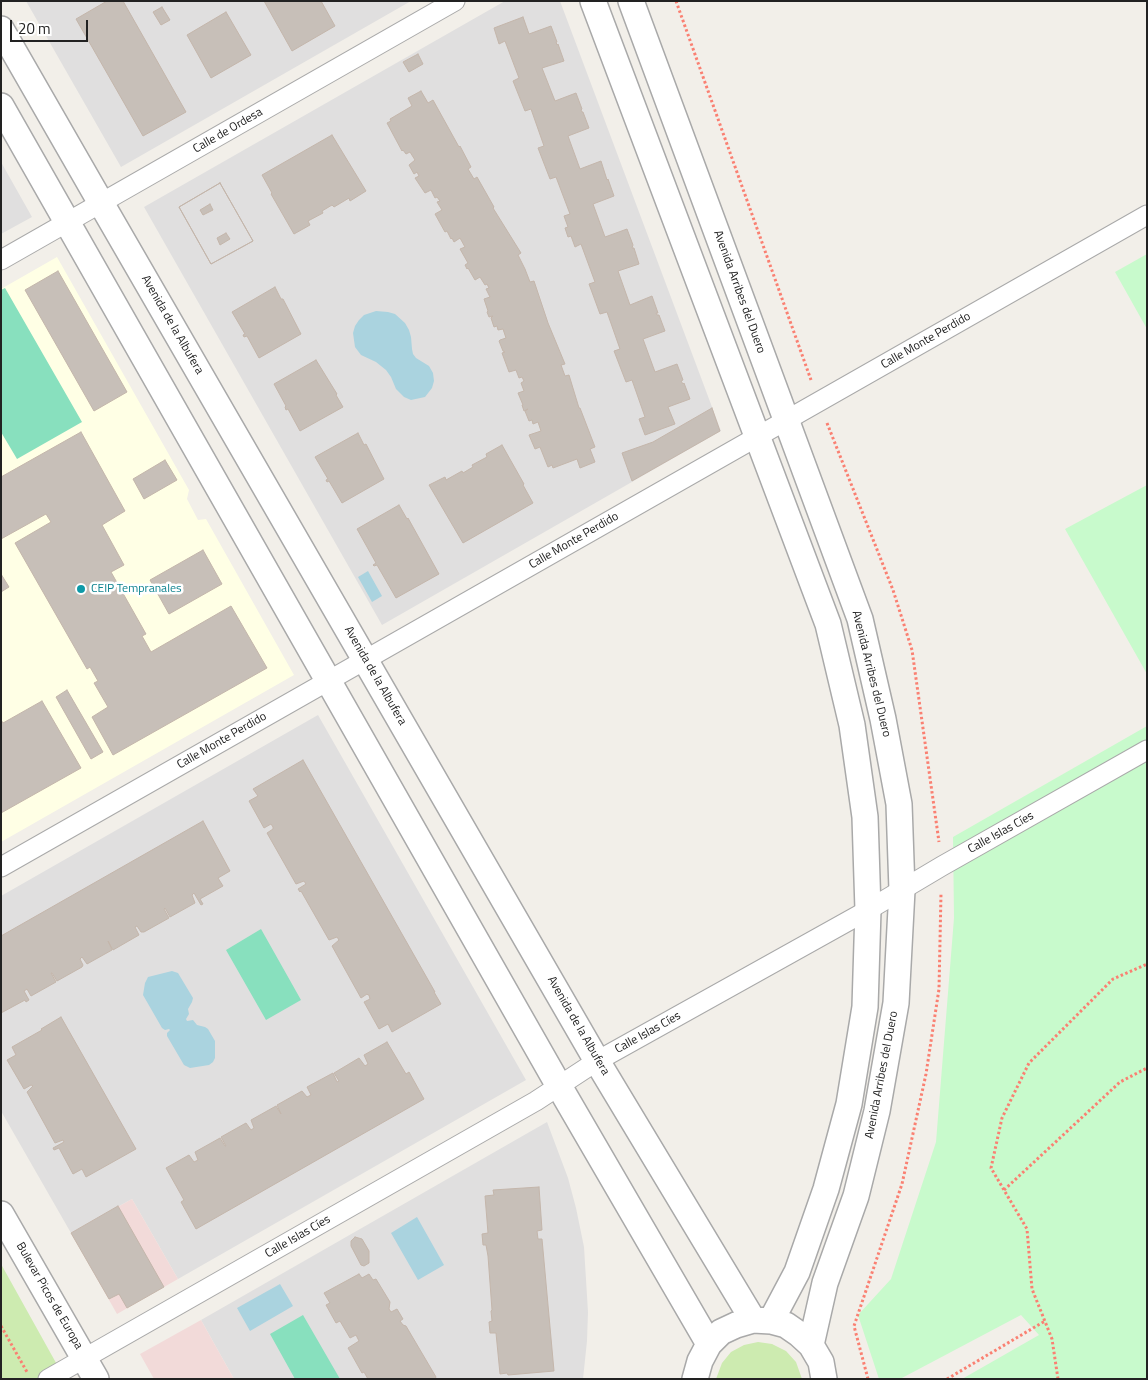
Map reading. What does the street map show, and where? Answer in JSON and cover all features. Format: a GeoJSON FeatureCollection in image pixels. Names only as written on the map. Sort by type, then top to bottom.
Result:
{"type":"FeatureCollection","features":[{"type":"Feature","properties":{"kind":"street","name":"Calle de Ordesa"},"geometry":{"type":"LineString","coordinates":[[1,260],[455,1]]}},
{"type":"Feature","properties":{"kind":"street"},"geometry":{"type":"LineString","coordinates":[[593,1],[828,624],[852,725],[864,808],[868,910],[865,1007],[849,1104],[826,1189],[797,1272],[762,1321]]}},
{"type":"Feature","properties":{"kind":"street","name":"Avenida Arribes del Duero"},"geometry":{"type":"LineString","coordinates":[[631,1],[860,619],[884,719],[899,804],[902,890],[896,1003],[878,1111],[856,1196],[825,1283],[811,1345]]}},
{"type":"Feature","properties":{"kind":"street","name":"Avenida de la Albufera"},"geometry":{"type":"LineString","coordinates":[[1,29],[598,1061],[762,1321]]}},
{"type":"Feature","properties":{"kind":"street"},"geometry":{"type":"LineString","coordinates":[[1,106],[559,1086],[709,1344]]}},
{"type":"Feature","properties":{"kind":"street","name":"Calle Monte Perdido"},"geometry":{"type":"LineString","coordinates":[[1,867],[1147,215]]}},
{"type":"Feature","properties":{"kind":"street","name":"Calle Islas Cíes"},"geometry":{"type":"LineString","coordinates":[[48,1379],[90,1369],[527,1106],[598,1061],[868,910],[1147,750]]}},
{"type":"Feature","properties":{"kind":"street","name":"Bulevar Picos de Europa"},"geometry":{"type":"LineString","coordinates":[[1,1214],[90,1369]]}},
{"type":"Feature","properties":{"kind":"street"},"geometry":{"type":"LineString","coordinates":[[695,1379],[700,1361],[709,1344],[721,1332],[736,1324],[762,1321],[786,1325],[811,1345],[820,1362],[824,1379]]}},
{"type":"Feature","properties":{"kind":"path"},"geometry":{"type":"LineString","coordinates":[[1058,1379],[1052,1340],[1032,1289],[1027,1229],[991,1168],[1002,1118],[1029,1063],[1113,979],[1147,964]]}},
{"type":"Feature","properties":{"kind":"path"},"geometry":{"type":"LineString","coordinates":[[1004,1190],[1120,1082],[1147,1068]]}},
{"type":"Feature","properties":{"kind":"path"},"geometry":{"type":"LineString","coordinates":[[948,1379],[1045,1321]]}},
{"type":"Feature","properties":{"kind":"path"},"geometry":{"type":"LineString","coordinates":[[1,1326],[31,1379]]}},
{"type":"Feature","properties":{"kind":"shaded area"},"geometry":{"type":"Polygon","coordinates":[[[26,1],[411,1],[121,167],[26,1]]]}},
{"type":"Feature","properties":{"kind":"shaded area"},"geometry":{"type":"Polygon","coordinates":[[[505,1],[560,1],[721,431],[382,625],[144,207],[505,1]]]}},
{"type":"Feature","properties":{"kind":"shaded area"},"geometry":{"type":"Polygon","coordinates":[[[1,162],[32,217],[1,234],[1,162]]]}},
{"type":"Feature","properties":{"kind":"shaded area"},"geometry":{"type":"Polygon","coordinates":[[[57,257],[189,490],[187,499],[198,520],[206,519],[294,675],[1,842],[1,289],[57,257]]]}},
{"type":"Feature","properties":{"kind":"shaded area"},"geometry":{"type":"Polygon","coordinates":[[[318,715],[526,1080],[178,1279],[132,1199],[71,1233],[1,1111],[1,896],[318,715]]]}},
{"type":"Feature","properties":{"kind":"shaded area"},"geometry":{"type":"Polygon","coordinates":[[[547,1122],[568,1178],[584,1247],[588,1312],[583,1379],[234,1379],[201,1320],[547,1122]]]}},
{"type":"Feature","properties":{"kind":"shaded area"},"geometry":{"type":"Polygon","coordinates":[[[132,1199],[178,1279],[117,1314],[71,1233],[132,1199]]]}},
{"type":"Feature","properties":{"kind":"shaded area"},"geometry":{"type":"Polygon","coordinates":[[[201,1320],[234,1379],[154,1379],[140,1354],[201,1320]]]}},
{"type":"Feature","properties":{"kind":"green space"},"geometry":{"type":"Polygon","coordinates":[[[1147,254],[1147,329],[1115,272],[1147,254]]]}},
{"type":"Feature","properties":{"kind":"green space"},"geometry":{"type":"Polygon","coordinates":[[[5,288],[82,422],[17,459],[1,432],[1,290],[5,288]]]}},
{"type":"Feature","properties":{"kind":"green space"},"geometry":{"type":"Polygon","coordinates":[[[1147,485],[1147,674],[1065,529],[1147,485]]]}},
{"type":"Feature","properties":{"kind":"green space"},"geometry":{"type":"Polygon","coordinates":[[[1147,726],[1147,1379],[962,1379],[1039,1335],[1021,1315],[900,1379],[879,1379],[858,1315],[891,1279],[936,1142],[954,918],[953,837],[1147,726]]]}},
{"type":"Feature","properties":{"kind":"green space"},"geometry":{"type":"Polygon","coordinates":[[[261,929],[301,1000],[266,1020],[226,950],[261,929]]]}},
{"type":"Feature","properties":{"kind":"green space"},"geometry":{"type":"Polygon","coordinates":[[[1,1264],[65,1379],[1,1379],[1,1264]]]}},
{"type":"Feature","properties":{"kind":"green space"},"geometry":{"type":"Polygon","coordinates":[[[303,1315],[340,1379],[295,1379],[270,1334],[303,1315]]]}},
{"type":"Feature","properties":{"kind":"green space"},"geometry":{"type":"Polygon","coordinates":[[[758,1342],[772,1344],[786,1351],[796,1362],[802,1379],[716,1379],[722,1363],[731,1352],[744,1345],[758,1342]]]}},
{"type":"Feature","properties":{"kind":"water"},"geometry":{"type":"Polygon","coordinates":[[[376,311],[395,314],[405,323],[409,330],[413,354],[429,366],[433,373],[434,381],[432,388],[425,397],[411,400],[404,397],[396,389],[386,370],[376,362],[361,355],[355,347],[353,333],[355,326],[364,315],[376,311]]]}},
{"type":"Feature","properties":{"kind":"water"},"geometry":{"type":"Polygon","coordinates":[[[368,571],[382,596],[372,602],[358,577],[368,571]]]}},
{"type":"Feature","properties":{"kind":"water"},"geometry":{"type":"Polygon","coordinates":[[[172,971],[178,973],[193,998],[188,1009],[187,1021],[193,1020],[197,1025],[208,1029],[215,1041],[215,1058],[209,1065],[190,1068],[184,1065],[167,1036],[170,1030],[162,1028],[143,995],[148,977],[172,971]]]}},
{"type":"Feature","properties":{"kind":"water"},"geometry":{"type":"Polygon","coordinates":[[[417,1217],[444,1265],[418,1280],[391,1233],[417,1217]]]}},
{"type":"Feature","properties":{"kind":"water"},"geometry":{"type":"Polygon","coordinates":[[[280,1284],[293,1306],[250,1331],[237,1308],[280,1284]]]}},
{"type":"Feature","properties":{"kind":"building"},"geometry":{"type":"Polygon","coordinates":[[[107,1],[123,1],[186,112],[143,136],[76,19],[107,1]]]}},
{"type":"Feature","properties":{"kind":"building"},"geometry":{"type":"Polygon","coordinates":[[[264,1],[321,1],[335,26],[292,51],[264,1]]]}},
{"type":"Feature","properties":{"kind":"building"},"geometry":{"type":"Polygon","coordinates":[[[162,7],[170,20],[161,25],[153,12],[162,7]]]}},
{"type":"Feature","properties":{"kind":"building"},"geometry":{"type":"Polygon","coordinates":[[[226,12],[251,55],[211,78],[187,35],[226,12]]]}},
{"type":"Feature","properties":{"kind":"building"},"geometry":{"type":"Polygon","coordinates":[[[523,17],[529,34],[551,26],[564,61],[542,68],[555,101],[576,93],[582,109],[589,128],[568,136],[580,169],[601,161],[608,179],[614,196],[593,204],[605,237],[627,229],[633,245],[632,248],[634,248],[639,264],[618,271],[630,305],[652,296],[658,313],[656,313],[659,315],[665,331],[643,339],[655,372],[677,364],[683,380],[681,381],[684,383],[690,399],[668,407],[675,424],[645,435],[639,419],[645,417],[632,380],[626,382],[614,351],[620,349],[607,312],[600,314],[589,284],[595,282],[581,244],[575,247],[571,236],[568,237],[565,228],[568,227],[564,216],[570,214],[556,177],[550,179],[538,148],[544,146],[531,109],[525,111],[513,81],[519,78],[505,41],[499,44],[494,28],[523,17]]]}},
{"type":"Feature","properties":{"kind":"building"},"geometry":{"type":"Polygon","coordinates":[[[418,54],[423,64],[409,72],[403,62],[418,54]]]}},
{"type":"Feature","properties":{"kind":"building"},"geometry":{"type":"Polygon","coordinates":[[[421,91],[428,103],[433,100],[471,167],[468,169],[474,179],[477,177],[493,208],[521,253],[518,255],[530,282],[534,281],[548,323],[565,364],[561,365],[565,376],[569,375],[579,408],[595,447],[590,449],[595,462],[580,468],[577,459],[553,468],[552,465],[548,467],[540,447],[535,449],[529,435],[541,431],[538,422],[533,424],[532,420],[529,421],[525,411],[528,409],[524,411],[518,393],[524,391],[521,383],[524,381],[522,377],[519,378],[516,370],[509,372],[502,353],[505,352],[499,341],[506,338],[503,329],[498,330],[497,326],[494,327],[491,318],[493,316],[489,317],[487,312],[484,299],[490,297],[486,289],[489,288],[480,277],[475,280],[467,269],[465,265],[468,263],[460,249],[465,247],[460,238],[454,242],[447,231],[445,232],[435,214],[442,210],[437,202],[440,201],[437,197],[435,198],[431,190],[425,193],[415,178],[419,176],[417,172],[414,174],[409,165],[415,160],[410,152],[406,154],[402,151],[387,123],[391,121],[390,119],[412,106],[408,98],[421,91]]]}},
{"type":"Feature","properties":{"kind":"building"},"geometry":{"type":"Polygon","coordinates":[[[332,135],[366,191],[350,201],[349,198],[334,207],[332,205],[322,211],[323,213],[308,221],[310,225],[294,234],[262,175],[332,135]]]}},
{"type":"Feature","properties":{"kind":"building"},"geometry":{"type":"Polygon","coordinates":[[[220,183],[253,241],[211,264],[179,207],[220,183]],[[210,204],[200,210],[203,215],[213,210],[210,204]],[[226,233],[217,238],[220,245],[230,239],[226,233]]]}},
{"type":"Feature","properties":{"kind":"building"},"geometry":{"type":"Polygon","coordinates":[[[220,183],[253,241],[211,264],[179,207],[220,183]]]}},
{"type":"Feature","properties":{"kind":"building"},"geometry":{"type":"Polygon","coordinates":[[[58,271],[127,392],[94,411],[25,290],[58,271]]]}},
{"type":"Feature","properties":{"kind":"building"},"geometry":{"type":"Polygon","coordinates":[[[275,287],[301,334],[259,358],[247,336],[244,337],[243,335],[245,334],[232,312],[275,287]]]}},
{"type":"Feature","properties":{"kind":"building"},"geometry":{"type":"Polygon","coordinates":[[[316,360],[343,407],[300,431],[288,409],[286,410],[286,406],[274,384],[316,360]]]}},
{"type":"Feature","properties":{"kind":"building"},"geometry":{"type":"Polygon","coordinates":[[[712,408],[720,431],[632,481],[622,453],[653,442],[712,408]]]}},
{"type":"Feature","properties":{"kind":"building","name":"CEIP Tempranales"},"geometry":{"type":"Polygon","coordinates":[[[81,432],[125,511],[102,525],[124,565],[111,572],[146,634],[142,636],[151,652],[231,606],[267,668],[113,755],[92,717],[108,707],[94,683],[98,681],[90,667],[87,669],[15,543],[51,522],[46,514],[1,539],[1,477],[81,432]]]}},
{"type":"Feature","properties":{"kind":"building"},"geometry":{"type":"Polygon","coordinates":[[[358,433],[364,445],[366,444],[384,479],[342,503],[329,481],[327,482],[326,480],[328,479],[315,457],[358,433]]]}},
{"type":"Feature","properties":{"kind":"building"},"geometry":{"type":"Polygon","coordinates":[[[502,445],[533,503],[463,543],[429,485],[445,477],[446,480],[462,471],[463,473],[473,467],[472,465],[487,457],[486,454],[502,445]]]}},
{"type":"Feature","properties":{"kind":"building"},"geometry":{"type":"Polygon","coordinates":[[[165,460],[177,480],[144,499],[133,479],[165,460]]]}},
{"type":"Feature","properties":{"kind":"building"},"geometry":{"type":"Polygon","coordinates":[[[399,505],[439,574],[396,598],[377,565],[373,565],[376,563],[357,529],[399,505]]]}},
{"type":"Feature","properties":{"kind":"building"},"geometry":{"type":"Polygon","coordinates":[[[203,550],[222,584],[169,614],[150,580],[203,550]]]}},
{"type":"Feature","properties":{"kind":"building"},"geometry":{"type":"Polygon","coordinates":[[[1,574],[9,587],[1,592],[1,574]]]}},
{"type":"Feature","properties":{"kind":"building"},"geometry":{"type":"Polygon","coordinates":[[[67,690],[103,752],[91,759],[56,697],[67,690]]]}},
{"type":"Feature","properties":{"kind":"building"},"geometry":{"type":"Polygon","coordinates":[[[42,701],[81,768],[1,813],[1,720],[3,723],[42,701]]]}},
{"type":"Feature","properties":{"kind":"building"},"geometry":{"type":"Polygon","coordinates":[[[303,760],[441,1004],[392,1032],[388,1024],[379,1029],[364,1002],[370,999],[369,995],[367,994],[361,998],[332,946],[339,940],[337,937],[329,940],[301,891],[298,889],[306,884],[304,881],[296,884],[267,833],[273,827],[271,824],[264,828],[249,801],[258,796],[253,789],[303,760]]]}},
{"type":"Feature","properties":{"kind":"building"},"geometry":{"type":"Polygon","coordinates":[[[203,821],[230,871],[218,878],[223,886],[200,899],[203,904],[201,905],[194,893],[192,895],[195,903],[170,917],[165,908],[169,918],[144,932],[141,932],[137,926],[135,927],[139,935],[113,950],[108,941],[112,950],[87,964],[82,957],[80,959],[82,967],[57,981],[51,973],[56,982],[31,996],[27,989],[24,991],[29,1000],[26,1002],[25,1000],[1,1013],[1,936],[203,821]]]}},
{"type":"Feature","properties":{"kind":"building"},"geometry":{"type":"Polygon","coordinates":[[[61,1017],[136,1149],[86,1177],[82,1169],[73,1174],[59,1148],[54,1150],[53,1148],[64,1142],[63,1140],[55,1143],[27,1092],[33,1086],[31,1085],[24,1089],[7,1060],[16,1055],[12,1047],[61,1017]]]}},
{"type":"Feature","properties":{"kind":"building"},"geometry":{"type":"Polygon","coordinates":[[[387,1042],[406,1074],[409,1072],[424,1099],[196,1229],[181,1202],[184,1200],[166,1168],[189,1155],[194,1162],[198,1160],[195,1152],[220,1138],[226,1146],[221,1137],[246,1123],[251,1130],[254,1128],[251,1120],[276,1106],[281,1114],[277,1105],[302,1091],[307,1097],[311,1095],[307,1087],[333,1073],[337,1082],[339,1081],[334,1073],[359,1058],[365,1066],[368,1064],[364,1055],[387,1042]]]}},
{"type":"Feature","properties":{"kind":"building"},"geometry":{"type":"Polygon","coordinates":[[[539,1187],[542,1230],[537,1231],[538,1239],[542,1239],[554,1371],[500,1374],[496,1333],[490,1333],[489,1322],[492,1321],[492,1310],[488,1256],[486,1245],[483,1245],[482,1234],[488,1233],[485,1196],[494,1195],[493,1190],[539,1187]]]}},
{"type":"Feature","properties":{"kind":"building"},"geometry":{"type":"Polygon","coordinates":[[[118,1206],[164,1287],[127,1308],[119,1294],[109,1299],[71,1233],[118,1206]]]}},
{"type":"Feature","properties":{"kind":"building"},"geometry":{"type":"Polygon","coordinates":[[[355,1237],[362,1239],[369,1251],[369,1263],[364,1266],[361,1265],[351,1246],[351,1241],[355,1237]]]}},
{"type":"Feature","properties":{"kind":"building"},"geometry":{"type":"Polygon","coordinates":[[[359,1274],[362,1278],[369,1274],[373,1280],[376,1279],[390,1302],[389,1309],[391,1312],[397,1309],[403,1319],[400,1321],[406,1326],[436,1377],[435,1379],[368,1379],[364,1372],[362,1373],[348,1348],[359,1341],[356,1335],[350,1338],[340,1321],[336,1323],[326,1305],[330,1303],[324,1293],[359,1274]]]}},
{"type":"Feature","properties":{"kind":"place","name":"CEIP Tempranales"},"geometry":{"type":"Point","coordinates":[81,589]}}]}
